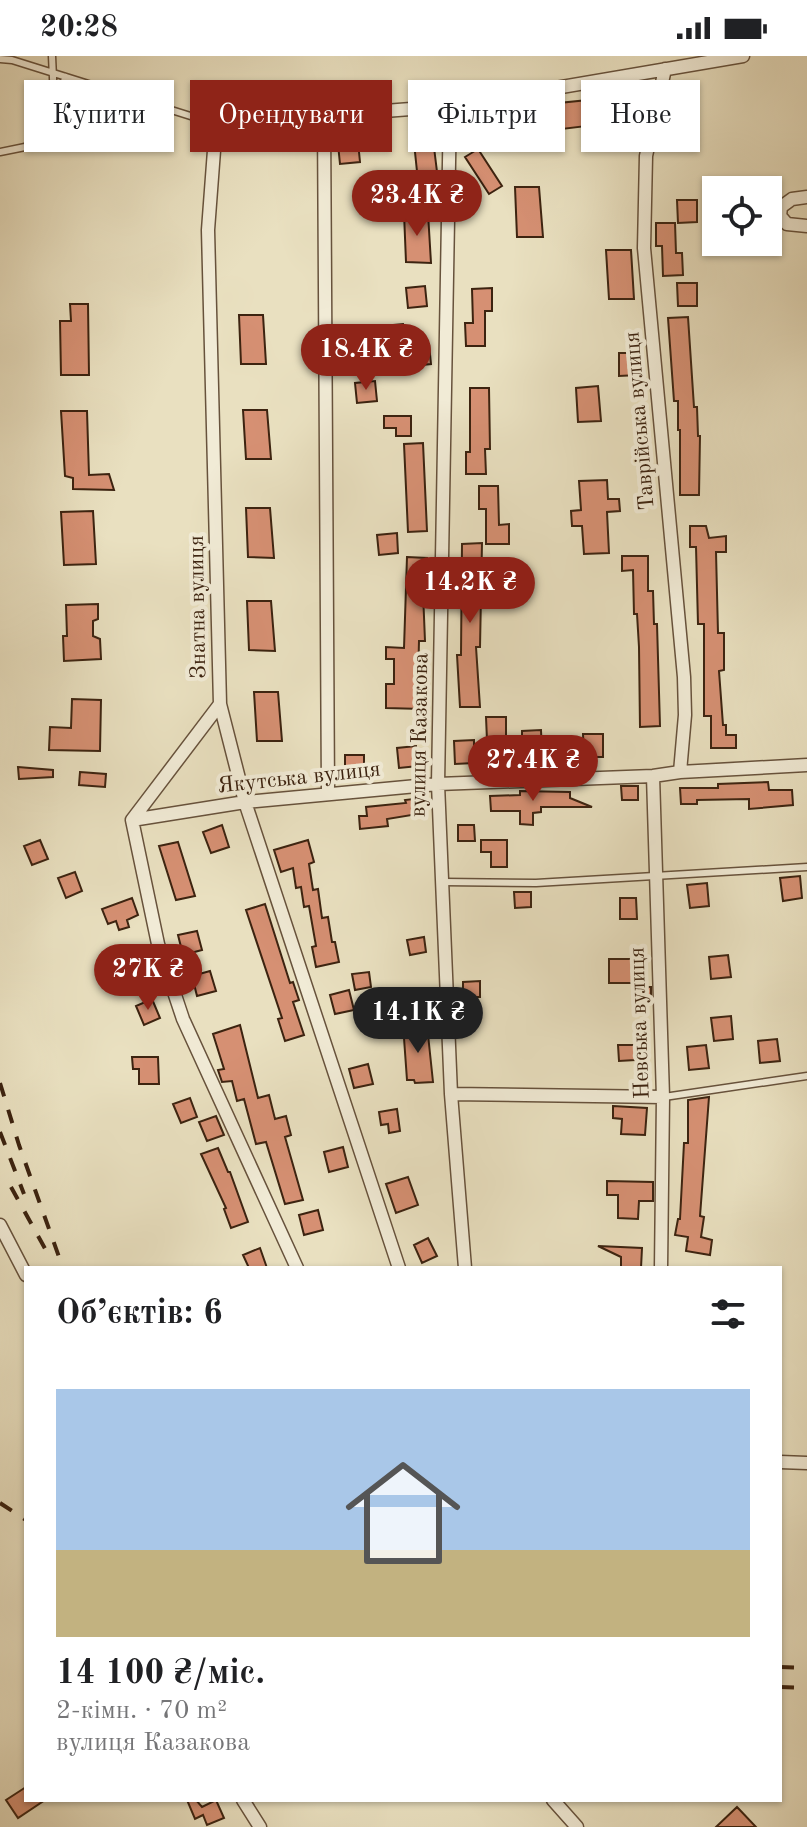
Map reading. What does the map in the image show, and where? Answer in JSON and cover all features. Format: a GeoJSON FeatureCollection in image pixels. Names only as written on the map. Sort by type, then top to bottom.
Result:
{"type":"FeatureCollection","features":[{"type":"Feature","properties":{"kind":"street"},"geometry":{"type":"LineString","coordinates":[[565,86],[743,56]]}},
{"type":"Feature","properties":{"kind":"street","name":"Таврійська вулиця"},"geometry":{"type":"LineString","coordinates":[[665,69],[646,156],[644,234],[684,677],[685,715],[680,772]]}},
{"type":"Feature","properties":{"kind":"street","name":"Знатна вулиця"},"geometry":{"type":"LineString","coordinates":[[132,820],[220,704],[208,230],[214,152]]}},
{"type":"Feature","properties":{"kind":"street"},"geometry":{"type":"LineString","coordinates":[[324,152],[328,794]]}},
{"type":"Feature","properties":{"kind":"street","name":"вулиця Казакова"},"geometry":{"type":"LineString","coordinates":[[449,152],[438,784],[451,1094],[465,1266]]}},
{"type":"Feature","properties":{"kind":"street"},"geometry":{"type":"LineString","coordinates":[[807,197],[792,199],[781,207],[780,216],[787,224],[807,226]]}},
{"type":"Feature","properties":{"kind":"street"},"geometry":{"type":"LineString","coordinates":[[220,704],[245,802],[398,1266]]}},
{"type":"Feature","properties":{"kind":"street","name":"Якутська вулиця"},"geometry":{"type":"LineString","coordinates":[[132,820],[245,802],[438,784],[653,776],[807,765]]}},
{"type":"Feature","properties":{"kind":"street","name":"Невська вулиця"},"geometry":{"type":"LineString","coordinates":[[653,776],[663,1097],[661,1266]]}},
{"type":"Feature","properties":{"kind":"street"},"geometry":{"type":"LineString","coordinates":[[132,820],[158,944],[183,1019],[296,1266]]}},
{"type":"Feature","properties":{"kind":"street"},"geometry":{"type":"LineString","coordinates":[[451,1094],[663,1097]]}},
{"type":"Feature","properties":{"kind":"street"},"geometry":{"type":"LineString","coordinates":[[0,1225],[24,1271]]}},
{"type":"Feature","properties":{"kind":"street"},"geometry":{"type":"LineString","coordinates":[[782,1462],[807,1463]]}},
{"type":"Feature","properties":{"kind":"street"},"geometry":{"type":"LineString","coordinates":[[244,1802],[260,1827]]}},
{"type":"Feature","properties":{"kind":"street"},"geometry":{"type":"LineString","coordinates":[[555,1802],[577,1827]]}},
{"type":"Feature","properties":{"kind":"lane"},"geometry":{"type":"LineString","coordinates":[[52,56],[53,80]]}},
{"type":"Feature","properties":{"kind":"lane"},"geometry":{"type":"LineString","coordinates":[[0,59],[12,60],[190,116]]}},
{"type":"Feature","properties":{"kind":"lane"},"geometry":{"type":"LineString","coordinates":[[0,152],[24,147]]}},
{"type":"Feature","properties":{"kind":"lane"},"geometry":{"type":"LineString","coordinates":[[440,882],[536,883],[807,867]]}},
{"type":"Feature","properties":{"kind":"lane"},"geometry":{"type":"LineString","coordinates":[[663,1097],[807,1076]]}},
{"type":"Feature","properties":{"kind":"building"},"geometry":{"type":"Polygon","coordinates":[[[581,101],[581,127],[565,129],[565,102],[581,101]]]}},
{"type":"Feature","properties":{"kind":"building"},"geometry":{"type":"Polygon","coordinates":[[[339,152],[359,152],[360,162],[340,164],[339,152]]]}},
{"type":"Feature","properties":{"kind":"building"},"geometry":{"type":"Polygon","coordinates":[[[415,152],[435,152],[438,180],[418,181],[415,152]]]}},
{"type":"Feature","properties":{"kind":"building"},"geometry":{"type":"Polygon","coordinates":[[[480,152],[502,186],[489,194],[465,157],[480,152]]]}},
{"type":"Feature","properties":{"kind":"building"},"geometry":{"type":"Polygon","coordinates":[[[515,187],[539,187],[543,237],[517,237],[515,187]]]}},
{"type":"Feature","properties":{"kind":"building"},"geometry":{"type":"Polygon","coordinates":[[[677,200],[697,200],[697,222],[678,223],[677,200]]]}},
{"type":"Feature","properties":{"kind":"building"},"geometry":{"type":"Polygon","coordinates":[[[404,213],[428,213],[431,263],[406,262],[404,213]]]}},
{"type":"Feature","properties":{"kind":"building"},"geometry":{"type":"Polygon","coordinates":[[[656,223],[675,223],[676,253],[682,253],[683,275],[663,276],[662,246],[656,246],[656,223]]]}},
{"type":"Feature","properties":{"kind":"building"},"geometry":{"type":"Polygon","coordinates":[[[606,250],[631,250],[634,299],[609,299],[606,250]]]}},
{"type":"Feature","properties":{"kind":"building"},"geometry":{"type":"Polygon","coordinates":[[[677,283],[697,283],[697,306],[678,306],[677,283]]]}},
{"type":"Feature","properties":{"kind":"building"},"geometry":{"type":"Polygon","coordinates":[[[425,286],[427,306],[408,308],[406,288],[425,286]]]}},
{"type":"Feature","properties":{"kind":"building"},"geometry":{"type":"Polygon","coordinates":[[[492,288],[492,311],[485,311],[485,346],[466,346],[465,323],[473,323],[472,289],[492,288]]]}},
{"type":"Feature","properties":{"kind":"building"},"geometry":{"type":"Polygon","coordinates":[[[70,304],[88,304],[89,375],[61,375],[60,321],[71,321],[70,304]]]}},
{"type":"Feature","properties":{"kind":"building"},"geometry":{"type":"Polygon","coordinates":[[[239,315],[263,315],[266,364],[241,364],[239,315]]]}},
{"type":"Feature","properties":{"kind":"building"},"geometry":{"type":"Polygon","coordinates":[[[688,317],[694,407],[697,407],[700,436],[699,495],[680,495],[680,430],[678,401],[674,401],[668,318],[688,317]]]}},
{"type":"Feature","properties":{"kind":"building"},"geometry":{"type":"Polygon","coordinates":[[[403,324],[405,344],[385,346],[383,326],[403,324]]]}},
{"type":"Feature","properties":{"kind":"building"},"geometry":{"type":"Polygon","coordinates":[[[429,344],[431,364],[412,366],[410,346],[429,344]]]}},
{"type":"Feature","properties":{"kind":"building"},"geometry":{"type":"Polygon","coordinates":[[[619,353],[637,353],[638,375],[619,376],[619,353]]]}},
{"type":"Feature","properties":{"kind":"building"},"geometry":{"type":"Polygon","coordinates":[[[375,381],[377,401],[357,403],[355,383],[375,381]]]}},
{"type":"Feature","properties":{"kind":"building"},"geometry":{"type":"Polygon","coordinates":[[[598,386],[601,421],[578,422],[576,388],[598,386]]]}},
{"type":"Feature","properties":{"kind":"building"},"geometry":{"type":"Polygon","coordinates":[[[470,388],[489,388],[490,449],[485,449],[486,474],[466,474],[466,452],[470,452],[470,388]]]}},
{"type":"Feature","properties":{"kind":"building"},"geometry":{"type":"Polygon","coordinates":[[[243,410],[267,410],[271,459],[246,459],[243,410]]]}},
{"type":"Feature","properties":{"kind":"building"},"geometry":{"type":"Polygon","coordinates":[[[61,411],[87,411],[89,475],[109,474],[114,490],[73,489],[73,478],[65,476],[61,411]]]}},
{"type":"Feature","properties":{"kind":"building"},"geometry":{"type":"Polygon","coordinates":[[[384,416],[411,416],[411,436],[396,436],[396,428],[384,428],[384,416]]]}},
{"type":"Feature","properties":{"kind":"building"},"geometry":{"type":"Polygon","coordinates":[[[423,443],[427,531],[408,532],[404,444],[423,443]]]}},
{"type":"Feature","properties":{"kind":"building"},"geometry":{"type":"Polygon","coordinates":[[[607,480],[608,499],[619,499],[620,511],[607,512],[609,553],[584,554],[582,526],[572,526],[571,511],[581,510],[579,481],[607,480]]]}},
{"type":"Feature","properties":{"kind":"building"},"geometry":{"type":"Polygon","coordinates":[[[479,486],[498,486],[499,525],[509,524],[509,544],[486,544],[486,509],[479,509],[479,486]]]}},
{"type":"Feature","properties":{"kind":"building"},"geometry":{"type":"Polygon","coordinates":[[[246,508],[270,508],[274,558],[248,557],[246,508]]]}},
{"type":"Feature","properties":{"kind":"building"},"geometry":{"type":"Polygon","coordinates":[[[93,511],[96,564],[64,565],[61,512],[93,511]]]}},
{"type":"Feature","properties":{"kind":"building"},"geometry":{"type":"Polygon","coordinates":[[[690,526],[706,526],[709,538],[726,536],[726,552],[716,552],[718,633],[724,633],[724,670],[719,671],[723,725],[726,725],[726,735],[736,735],[736,748],[711,748],[711,716],[704,716],[704,624],[698,624],[696,547],[690,547],[690,526]]]}},
{"type":"Feature","properties":{"kind":"building"},"geometry":{"type":"Polygon","coordinates":[[[397,533],[398,553],[379,555],[377,535],[397,533]]]}},
{"type":"Feature","properties":{"kind":"building"},"geometry":{"type":"Polygon","coordinates":[[[482,543],[480,647],[476,647],[480,707],[460,707],[457,655],[461,655],[462,544],[482,543]]]}},
{"type":"Feature","properties":{"kind":"building"},"geometry":{"type":"Polygon","coordinates":[[[622,556],[648,556],[648,591],[653,591],[654,624],[657,624],[660,726],[640,727],[639,647],[637,614],[634,614],[633,570],[622,571],[622,556]]]}},
{"type":"Feature","properties":{"kind":"building"},"geometry":{"type":"Polygon","coordinates":[[[407,557],[427,558],[423,592],[425,641],[419,641],[418,682],[422,682],[422,709],[386,708],[386,684],[394,684],[394,659],[386,659],[386,647],[404,648],[407,557]]]}},
{"type":"Feature","properties":{"kind":"building"},"geometry":{"type":"Polygon","coordinates":[[[247,601],[271,601],[275,651],[249,650],[247,601]]]}},
{"type":"Feature","properties":{"kind":"building"},"geometry":{"type":"Polygon","coordinates":[[[98,604],[93,636],[100,639],[101,659],[64,661],[66,605],[98,604]]]}},
{"type":"Feature","properties":{"kind":"building"},"geometry":{"type":"Polygon","coordinates":[[[254,692],[278,692],[282,741],[257,741],[254,692]]]}},
{"type":"Feature","properties":{"kind":"building"},"geometry":{"type":"Polygon","coordinates":[[[72,699],[101,700],[100,751],[49,750],[50,727],[71,728],[72,699]]]}},
{"type":"Feature","properties":{"kind":"building"},"geometry":{"type":"Polygon","coordinates":[[[486,717],[506,717],[506,740],[487,740],[486,717]]]}},
{"type":"Feature","properties":{"kind":"building"},"geometry":{"type":"Polygon","coordinates":[[[541,730],[542,753],[522,754],[522,731],[541,730]]]}},
{"type":"Feature","properties":{"kind":"building"},"geometry":{"type":"Polygon","coordinates":[[[583,734],[603,734],[603,757],[584,757],[583,734]]]}},
{"type":"Feature","properties":{"kind":"building"},"geometry":{"type":"Polygon","coordinates":[[[474,740],[474,763],[455,764],[454,741],[474,740]]]}},
{"type":"Feature","properties":{"kind":"building"},"geometry":{"type":"Polygon","coordinates":[[[416,746],[418,766],[399,768],[397,748],[416,746]]]}},
{"type":"Feature","properties":{"kind":"building"},"geometry":{"type":"Polygon","coordinates":[[[345,755],[364,755],[364,776],[345,775],[345,755]]]}},
{"type":"Feature","properties":{"kind":"building"},"geometry":{"type":"Polygon","coordinates":[[[18,767],[53,770],[53,777],[19,779],[18,767]]]}},
{"type":"Feature","properties":{"kind":"building"},"geometry":{"type":"Polygon","coordinates":[[[80,772],[106,774],[105,787],[79,785],[80,772]]]}},
{"type":"Feature","properties":{"kind":"building"},"geometry":{"type":"Polygon","coordinates":[[[768,782],[769,790],[792,790],[793,805],[749,809],[749,799],[697,800],[697,804],[681,804],[680,788],[718,788],[718,784],[768,782]]]}},
{"type":"Feature","properties":{"kind":"building"},"geometry":{"type":"Polygon","coordinates":[[[621,786],[638,786],[638,800],[622,800],[621,786]]]}},
{"type":"Feature","properties":{"kind":"building"},"geometry":{"type":"Polygon","coordinates":[[[520,791],[570,792],[570,798],[592,807],[541,807],[541,812],[533,813],[533,825],[520,824],[520,811],[491,811],[490,796],[520,795],[520,791]]]}},
{"type":"Feature","properties":{"kind":"building"},"geometry":{"type":"Polygon","coordinates":[[[421,798],[424,813],[387,819],[388,826],[360,829],[359,816],[367,816],[366,807],[406,803],[405,800],[421,798]]]}},
{"type":"Feature","properties":{"kind":"building"},"geometry":{"type":"Polygon","coordinates":[[[222,825],[229,847],[211,853],[203,832],[222,825]]]}},
{"type":"Feature","properties":{"kind":"building"},"geometry":{"type":"Polygon","coordinates":[[[458,825],[474,825],[475,841],[458,841],[458,825]]]}},
{"type":"Feature","properties":{"kind":"building"},"geometry":{"type":"Polygon","coordinates":[[[40,840],[48,859],[32,865],[24,846],[40,840]]]}},
{"type":"Feature","properties":{"kind":"building"},"geometry":{"type":"Polygon","coordinates":[[[308,840],[314,862],[309,864],[313,890],[318,889],[322,918],[328,917],[339,962],[316,967],[309,906],[304,907],[301,887],[296,888],[293,868],[281,872],[274,850],[308,840]]]}},
{"type":"Feature","properties":{"kind":"building"},"geometry":{"type":"Polygon","coordinates":[[[481,840],[507,840],[507,867],[491,867],[491,852],[481,852],[481,840]]]}},
{"type":"Feature","properties":{"kind":"building"},"geometry":{"type":"Polygon","coordinates":[[[178,842],[195,896],[176,900],[159,846],[178,842]]]}},
{"type":"Feature","properties":{"kind":"building"},"geometry":{"type":"Polygon","coordinates":[[[75,872],[82,891],[66,898],[58,878],[75,872]]]}},
{"type":"Feature","properties":{"kind":"building"},"geometry":{"type":"Polygon","coordinates":[[[800,876],[802,898],[783,901],[780,878],[800,876]]]}},
{"type":"Feature","properties":{"kind":"building"},"geometry":{"type":"Polygon","coordinates":[[[707,883],[709,906],[690,908],[687,885],[707,883]]]}},
{"type":"Feature","properties":{"kind":"building"},"geometry":{"type":"Polygon","coordinates":[[[514,892],[531,892],[531,907],[515,908],[514,892]]]}},
{"type":"Feature","properties":{"kind":"building"},"geometry":{"type":"Polygon","coordinates":[[[132,898],[138,915],[127,920],[129,927],[119,930],[116,921],[108,924],[102,909],[132,898]]]}},
{"type":"Feature","properties":{"kind":"building"},"geometry":{"type":"Polygon","coordinates":[[[620,898],[636,898],[637,919],[620,919],[620,898]]]}},
{"type":"Feature","properties":{"kind":"building"},"geometry":{"type":"Polygon","coordinates":[[[265,904],[290,983],[293,982],[299,1000],[293,1002],[304,1035],[285,1041],[278,1019],[282,1018],[246,910],[265,904]]]}},
{"type":"Feature","properties":{"kind":"building"},"geometry":{"type":"Polygon","coordinates":[[[197,931],[202,950],[183,955],[178,935],[197,931]]]}},
{"type":"Feature","properties":{"kind":"building"},"geometry":{"type":"Polygon","coordinates":[[[424,937],[426,952],[410,955],[407,940],[424,937]]]}},
{"type":"Feature","properties":{"kind":"building"},"geometry":{"type":"Polygon","coordinates":[[[728,955],[731,977],[711,979],[709,957],[728,955]]]}},
{"type":"Feature","properties":{"kind":"building"},"geometry":{"type":"Polygon","coordinates":[[[609,959],[638,959],[638,983],[609,983],[609,959]]]}},
{"type":"Feature","properties":{"kind":"building"},"geometry":{"type":"Polygon","coordinates":[[[210,971],[216,991],[197,996],[192,976],[210,971]]]}},
{"type":"Feature","properties":{"kind":"building"},"geometry":{"type":"Polygon","coordinates":[[[369,972],[371,987],[355,990],[352,974],[369,972]]]}},
{"type":"Feature","properties":{"kind":"building"},"geometry":{"type":"Polygon","coordinates":[[[480,981],[480,997],[463,997],[463,982],[480,981]]]}},
{"type":"Feature","properties":{"kind":"building"},"geometry":{"type":"Polygon","coordinates":[[[636,987],[651,987],[651,1002],[636,1002],[636,987]]]}},
{"type":"Feature","properties":{"kind":"building"},"geometry":{"type":"Polygon","coordinates":[[[349,990],[354,1010],[335,1014],[330,995],[349,990]]]}},
{"type":"Feature","properties":{"kind":"building"},"geometry":{"type":"Polygon","coordinates":[[[152,999],[160,1018],[144,1025],[136,1006],[152,999]]]}},
{"type":"Feature","properties":{"kind":"building"},"geometry":{"type":"Polygon","coordinates":[[[731,1016],[733,1039],[714,1041],[711,1018],[731,1016]]]}},
{"type":"Feature","properties":{"kind":"building"},"geometry":{"type":"Polygon","coordinates":[[[240,1025],[258,1098],[269,1095],[275,1119],[286,1116],[291,1135],[285,1137],[303,1200],[285,1204],[266,1142],[256,1144],[244,1099],[237,1101],[232,1081],[222,1082],[218,1070],[224,1069],[213,1034],[240,1025]]]}},
{"type":"Feature","properties":{"kind":"building"},"geometry":{"type":"Polygon","coordinates":[[[427,1025],[433,1082],[415,1083],[414,1080],[407,1080],[406,1027],[427,1025]]]}},
{"type":"Feature","properties":{"kind":"building"},"geometry":{"type":"Polygon","coordinates":[[[777,1039],[780,1061],[760,1063],[758,1041],[777,1039]]]}},
{"type":"Feature","properties":{"kind":"building"},"geometry":{"type":"Polygon","coordinates":[[[618,1045],[635,1045],[635,1060],[619,1061],[618,1045]]]}},
{"type":"Feature","properties":{"kind":"building"},"geometry":{"type":"Polygon","coordinates":[[[706,1045],[709,1068],[689,1070],[687,1047],[706,1045]]]}},
{"type":"Feature","properties":{"kind":"building"},"geometry":{"type":"Polygon","coordinates":[[[132,1057],[158,1057],[159,1084],[139,1084],[139,1069],[133,1069],[132,1057]]]}},
{"type":"Feature","properties":{"kind":"building"},"geometry":{"type":"Polygon","coordinates":[[[368,1064],[373,1084],[354,1088],[349,1069],[368,1064]]]}},
{"type":"Feature","properties":{"kind":"building"},"geometry":{"type":"Polygon","coordinates":[[[709,1097],[700,1216],[704,1217],[701,1237],[712,1240],[710,1255],[686,1251],[688,1237],[675,1235],[680,1219],[684,1143],[688,1143],[688,1100],[709,1097]]]}},
{"type":"Feature","properties":{"kind":"building"},"geometry":{"type":"Polygon","coordinates":[[[190,1098],[197,1117],[181,1123],[173,1104],[190,1098]]]}},
{"type":"Feature","properties":{"kind":"building"},"geometry":{"type":"Polygon","coordinates":[[[613,1106],[647,1108],[645,1135],[621,1134],[622,1119],[613,1118],[613,1106]]]}},
{"type":"Feature","properties":{"kind":"building"},"geometry":{"type":"Polygon","coordinates":[[[397,1109],[400,1131],[389,1133],[388,1124],[381,1125],[379,1112],[397,1109]]]}},
{"type":"Feature","properties":{"kind":"building"},"geometry":{"type":"Polygon","coordinates":[[[216,1116],[224,1135],[207,1141],[199,1122],[216,1116]]]}},
{"type":"Feature","properties":{"kind":"building"},"geometry":{"type":"Polygon","coordinates":[[[343,1147],[348,1167],[329,1172],[324,1152],[343,1147]]]}},
{"type":"Feature","properties":{"kind":"building"},"geometry":{"type":"Polygon","coordinates":[[[218,1148],[248,1222],[231,1228],[226,1208],[201,1154],[218,1148]]]}},
{"type":"Feature","properties":{"kind":"building"},"geometry":{"type":"Polygon","coordinates":[[[408,1177],[418,1205],[396,1213],[386,1184],[408,1177]]]}},
{"type":"Feature","properties":{"kind":"building"},"geometry":{"type":"Polygon","coordinates":[[[607,1181],[653,1182],[653,1201],[639,1201],[638,1219],[618,1218],[618,1195],[607,1195],[607,1181]]]}},
{"type":"Feature","properties":{"kind":"building"},"geometry":{"type":"Polygon","coordinates":[[[318,1210],[323,1230],[304,1235],[299,1215],[318,1210]]]}},
{"type":"Feature","properties":{"kind":"building"},"geometry":{"type":"Polygon","coordinates":[[[428,1238],[437,1256],[422,1263],[414,1245],[428,1238]]]}},
{"type":"Feature","properties":{"kind":"building"},"geometry":{"type":"Polygon","coordinates":[[[598,1246],[642,1248],[641,1266],[621,1266],[621,1257],[598,1246]]]}},
{"type":"Feature","properties":{"kind":"building"},"geometry":{"type":"Polygon","coordinates":[[[260,1248],[266,1266],[248,1266],[243,1255],[260,1248]]]}},
{"type":"Feature","properties":{"kind":"building"},"geometry":{"type":"Polygon","coordinates":[[[24,1788],[24,1802],[42,1802],[18,1818],[6,1800],[24,1788]]]}},
{"type":"Feature","properties":{"kind":"building"},"geometry":{"type":"Polygon","coordinates":[[[188,1802],[198,1802],[202,1807],[217,1802],[224,1818],[207,1825],[203,1815],[195,1819],[188,1802]]]}},
{"type":"Feature","properties":{"kind":"building"},"geometry":{"type":"Polygon","coordinates":[[[737,1807],[756,1827],[716,1827],[737,1807]]]}},
{"type":"Feature","properties":{"kind":"railway"},"geometry":{"type":"LineString","coordinates":[[0,1083],[62,1266]]}},
{"type":"Feature","properties":{"kind":"railway"},"geometry":{"type":"LineString","coordinates":[[0,1132],[24,1194]]}},
{"type":"Feature","properties":{"kind":"railway"},"geometry":{"type":"LineString","coordinates":[[11,1187],[48,1254]]}},
{"type":"Feature","properties":{"kind":"railway"},"geometry":{"type":"LineString","coordinates":[[0,1503],[24,1519]]}},
{"type":"Feature","properties":{"kind":"railway"},"geometry":{"type":"LineString","coordinates":[[782,1667],[807,1668]]}},
{"type":"Feature","properties":{"kind":"railway"},"geometry":{"type":"LineString","coordinates":[[782,1687],[807,1688]]}}]}
